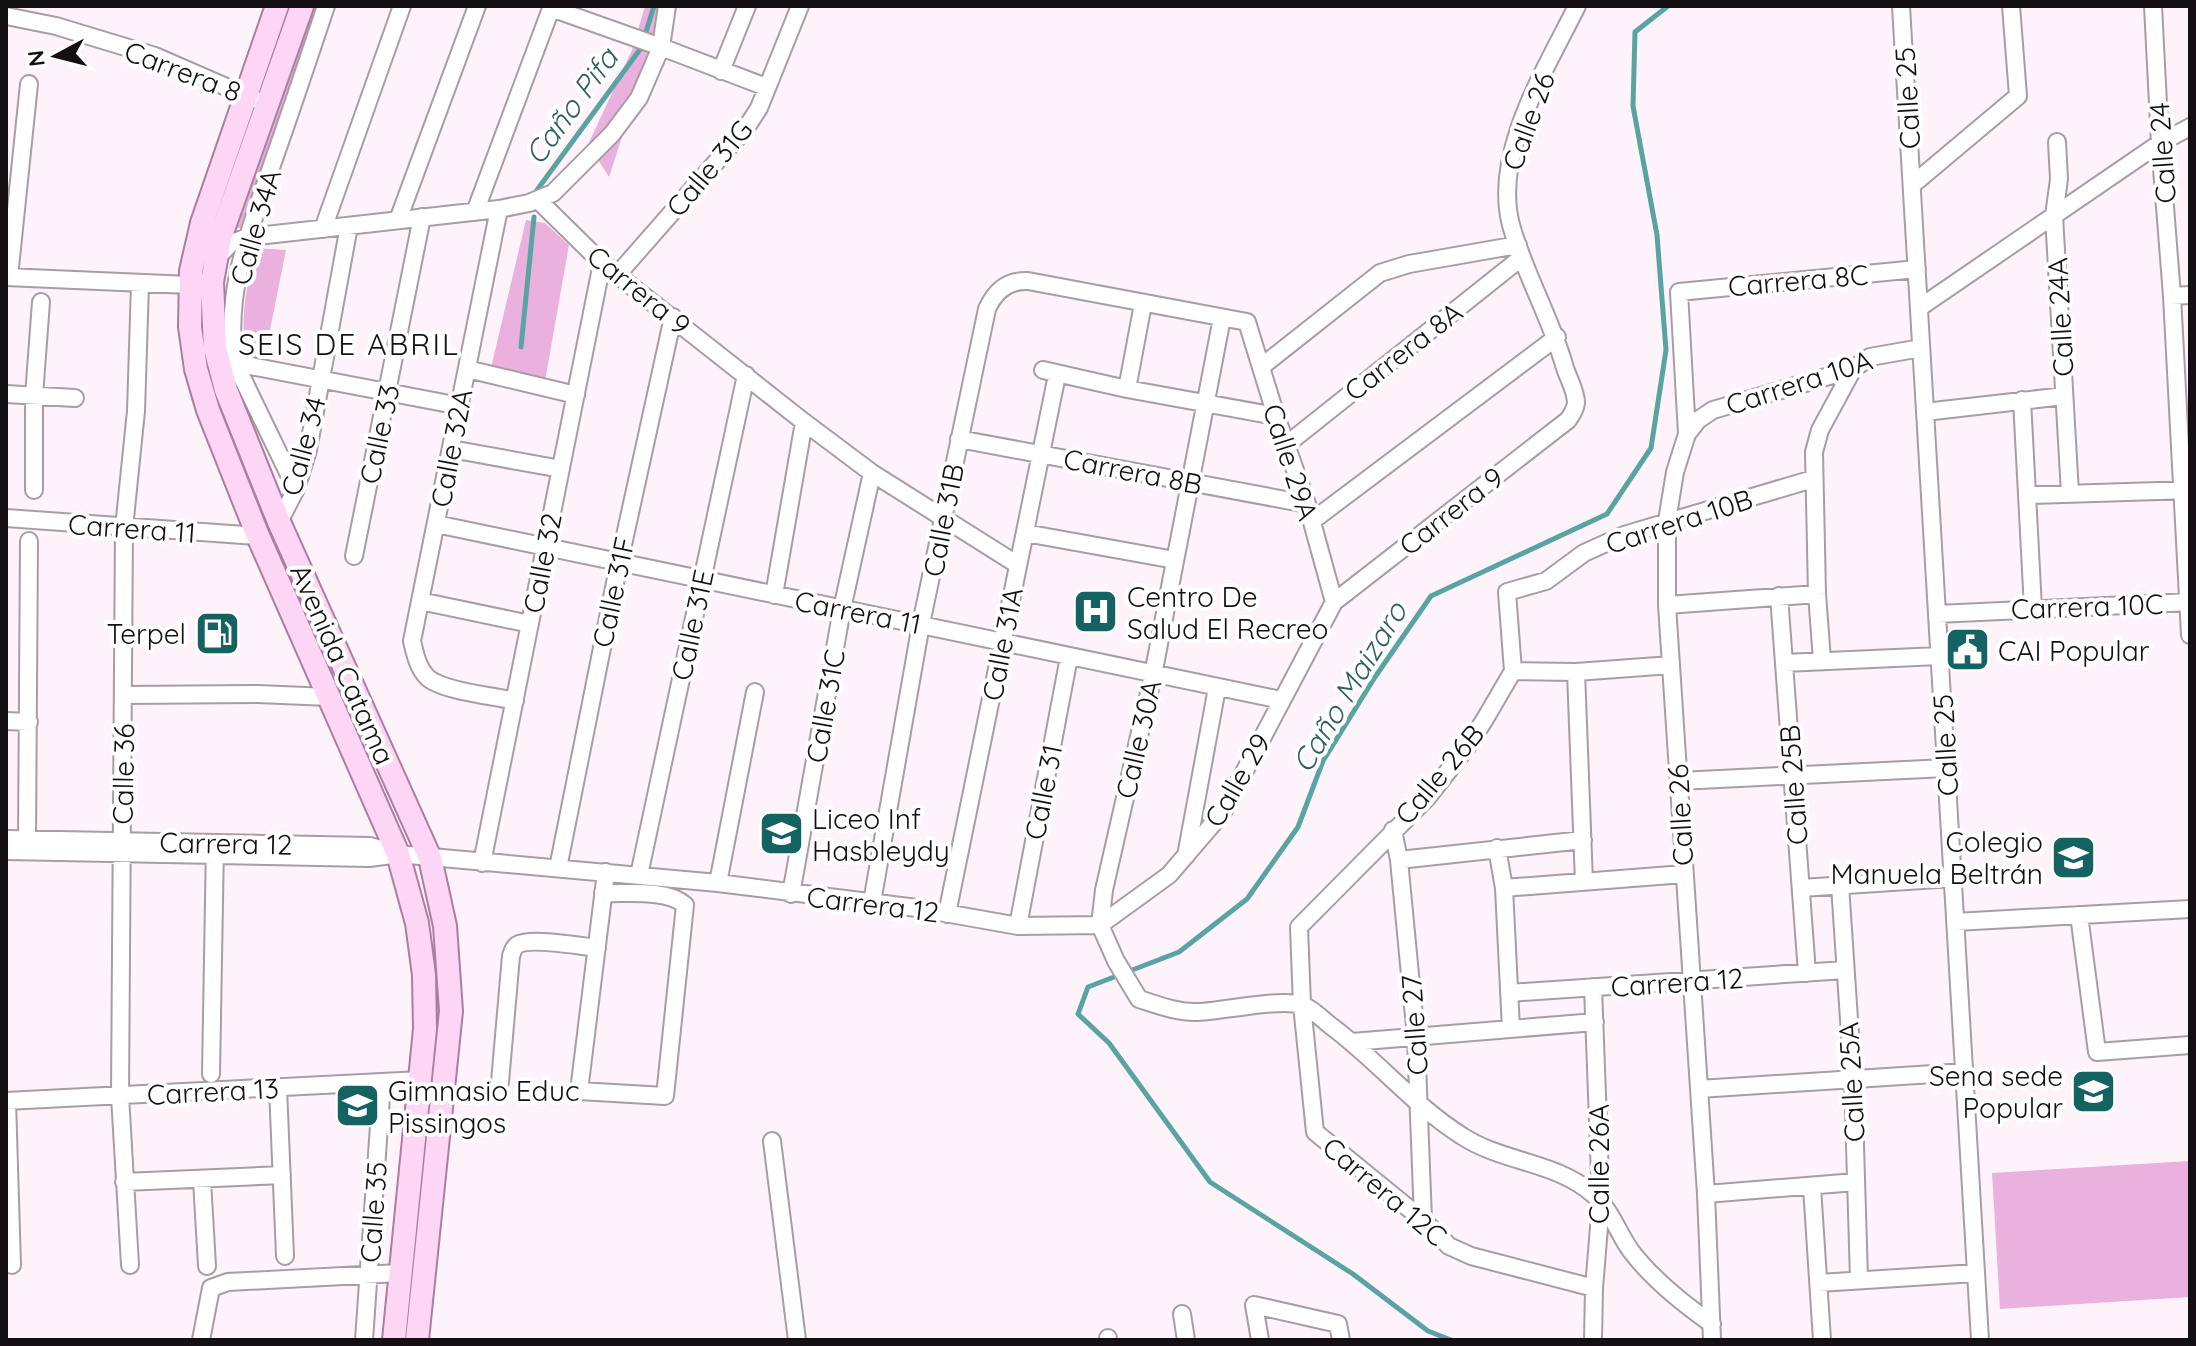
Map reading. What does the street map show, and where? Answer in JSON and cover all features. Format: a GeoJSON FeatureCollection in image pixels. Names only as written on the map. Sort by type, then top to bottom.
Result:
{"type":"FeatureCollection","features":[{"type":"Feature","properties":{"kind":"main road","name":"Avenida Catama"},"geometry":{"type":"LineString","coordinates":[[277,6],[215,260],[212,326],[220,369],[279,522],[430,858],[445,926],[451,1011],[417,1340]]}},
{"type":"Feature","properties":{"kind":"main road","name":"Avenida Catama"},"geometry":{"type":"LineString","coordinates":[[302,6],[256,100],[202,223],[190,285],[191,338],[201,390],[258,536],[398,854],[412,897],[424,975],[425,1029],[394,1340]]}},
{"type":"Feature","properties":{"kind":"street","name":"Calle 34A"},"geometry":{"type":"LineString","coordinates":[[296,489],[235,363],[233,307],[242,252],[326,6]]}},
{"type":"Feature","properties":{"kind":"street"},"geometry":{"type":"LineString","coordinates":[[323,229],[402,6]]}},
{"type":"Feature","properties":{"kind":"street"},"geometry":{"type":"LineString","coordinates":[[398,220],[477,6]]}},
{"type":"Feature","properties":{"kind":"street"},"geometry":{"type":"LineString","coordinates":[[215,260],[231,243],[248,237],[499,209],[538,200],[553,193],[612,134],[639,98],[661,47],[667,6]]}},
{"type":"Feature","properties":{"kind":"street"},"geometry":{"type":"LineString","coordinates":[[721,71],[747,6]]}},
{"type":"Feature","properties":{"kind":"street","name":"Calle 31G"},"geometry":{"type":"LineString","coordinates":[[618,274],[746,128],[759,108],[800,6]]}},
{"type":"Feature","properties":{"kind":"street","name":"Calle 26"},"geometry":{"type":"LineString","coordinates":[[1568,420],[1575,411],[1576,402],[1557,337],[1520,252],[1506,194],[1510,161],[1537,86],[1577,6]]}},
{"type":"Feature","properties":{"kind":"street","name":"Calle 25"},"geometry":{"type":"LineString","coordinates":[[1901,6],[1980,1340]]}},
{"type":"Feature","properties":{"kind":"street"},"geometry":{"type":"LineString","coordinates":[[1912,185],[2018,96],[2011,6]]}},
{"type":"Feature","properties":{"kind":"street","name":"Calle 24"},"geometry":{"type":"LineString","coordinates":[[2153,6],[2186,490],[2190,635]]}},
{"type":"Feature","properties":{"kind":"street"},"geometry":{"type":"LineString","coordinates":[[475,212],[552,7],[766,87]]}},
{"type":"Feature","properties":{"kind":"street","name":"Carrera 8"},"geometry":{"type":"LineString","coordinates":[[6,16],[56,26],[155,56],[256,100]]}},
{"type":"Feature","properties":{"kind":"street"},"geometry":{"type":"LineString","coordinates":[[29,84],[8,277],[190,285]]}},
{"type":"Feature","properties":{"kind":"street"},"geometry":{"type":"LineString","coordinates":[[1919,308],[2160,143],[2190,127]]}},
{"type":"Feature","properties":{"kind":"street","name":"Calle 24A"},"geometry":{"type":"LineString","coordinates":[[2057,142],[2059,179],[2054,216],[2070,493]]}},
{"type":"Feature","properties":{"kind":"street","name":"Carrera 9"},"geometry":{"type":"LineString","coordinates":[[538,200],[602,263],[804,422],[872,473],[1018,565]]}},
{"type":"Feature","properties":{"kind":"street","name":"Calle 32A"},"geometry":{"type":"LineString","coordinates":[[499,209],[412,641],[418,663],[430,680],[515,701]]}},
{"type":"Feature","properties":{"kind":"street","name":"Calle 33"},"geometry":{"type":"LineString","coordinates":[[354,556],[422,217]]}},
{"type":"Feature","properties":{"kind":"street","name":"Calle 34"},"geometry":{"type":"LineString","coordinates":[[279,522],[296,489],[308,450],[349,226]]}},
{"type":"Feature","properties":{"kind":"street"},"geometry":{"type":"LineString","coordinates":[[1261,367],[1380,273],[1445,257],[1520,252]]}},
{"type":"Feature","properties":{"kind":"street","name":"Carrera 8A"},"geometry":{"type":"LineString","coordinates":[[1286,445],[1520,252]]}},
{"type":"Feature","properties":{"kind":"street","name":"Calle 32"},"geometry":{"type":"LineString","coordinates":[[482,863],[602,263]]}},
{"type":"Feature","properties":{"kind":"street","name":"Carrera 8C"},"geometry":{"type":"LineString","coordinates":[[1679,292],[1917,269]]}},
{"type":"Feature","properties":{"kind":"street","name":"Calle 31B"},"geometry":{"type":"LineString","coordinates":[[872,902],[921,624],[987,309],[992,298],[1016,281],[1143,304]]}},
{"type":"Feature","properties":{"kind":"street","name":"Calle 36"},"geometry":{"type":"LineString","coordinates":[[130,1265],[120,1096],[124,528],[136,411],[140,284]]}},
{"type":"Feature","properties":{"kind":"street","name":"Calle 26"},"geometry":{"type":"LineString","coordinates":[[1679,292],[1687,434],[1675,472],[1667,521],[1667,605],[1706,1194],[1712,1332]]}},
{"type":"Feature","properties":{"kind":"street"},"geometry":{"type":"LineString","coordinates":[[2172,296],[2190,295]]}},
{"type":"Feature","properties":{"kind":"street"},"geometry":{"type":"LineString","coordinates":[[34,490],[34,396],[41,302]]}},
{"type":"Feature","properties":{"kind":"street"},"geometry":{"type":"LineString","coordinates":[[1222,318],[1143,304],[1127,389],[1276,416]]}},
{"type":"Feature","properties":{"kind":"street","name":"Calle 31F"},"geometry":{"type":"LineString","coordinates":[[558,868],[619,563],[673,317]]}},
{"type":"Feature","properties":{"kind":"street","name":"Calle 29A"},"geometry":{"type":"LineString","coordinates":[[1222,318],[1247,322],[1307,504],[1334,602]]}},
{"type":"Feature","properties":{"kind":"street","name":"Calle 30A"},"geometry":{"type":"LineString","coordinates":[[1100,925],[1104,890],[1153,675],[1222,318]]}},
{"type":"Feature","properties":{"kind":"street"},"geometry":{"type":"LineString","coordinates":[[1312,521],[1557,337]]}},
{"type":"Feature","properties":{"kind":"street","name":"Carrera 10A"},"geometry":{"type":"LineString","coordinates":[[1687,434],[1698,420],[1713,410],[1853,369],[1870,357],[1921,348]]}},
{"type":"Feature","properties":{"kind":"street"},"geometry":{"type":"LineString","coordinates":[[235,363],[460,406]]}},
{"type":"Feature","properties":{"kind":"street"},"geometry":{"type":"LineString","coordinates":[[467,369],[576,395]]}},
{"type":"Feature","properties":{"kind":"street"},"geometry":{"type":"LineString","coordinates":[[1822,660],[1817,594],[1814,452],[1820,430],[1853,369]]}},
{"type":"Feature","properties":{"kind":"street","name":"Calle 31A"},"geometry":{"type":"LineString","coordinates":[[947,914],[1041,454],[1050,372],[1127,389]]}},
{"type":"Feature","properties":{"kind":"street","name":"Calle 31E"},"geometry":{"type":"LineString","coordinates":[[639,875],[746,375]]}},
{"type":"Feature","properties":{"kind":"street"},"geometry":{"type":"LineString","coordinates":[[6,394],[75,398]]}},
{"type":"Feature","properties":{"kind":"street"},"geometry":{"type":"LineString","coordinates":[[1925,412],[2064,396]]}},
{"type":"Feature","properties":{"kind":"street"},"geometry":{"type":"LineString","coordinates":[[2022,400],[2033,608]]}},
{"type":"Feature","properties":{"kind":"street","name":"Carrera 9"},"geometry":{"type":"LineString","coordinates":[[1334,602],[1568,420]]}},
{"type":"Feature","properties":{"kind":"street"},"geometry":{"type":"LineString","coordinates":[[774,595],[804,422]]}},
{"type":"Feature","properties":{"kind":"street","name":"Carrera 8B"},"geometry":{"type":"LineString","coordinates":[[959,439],[1307,504]]}},
{"type":"Feature","properties":{"kind":"street"},"geometry":{"type":"LineString","coordinates":[[451,449],[561,469]]}},
{"type":"Feature","properties":{"kind":"street","name":"Calle 31C"},"geometry":{"type":"LineString","coordinates":[[791,894],[842,609],[872,473]]}},
{"type":"Feature","properties":{"kind":"street","name":"Carrera 10B"},"geometry":{"type":"LineString","coordinates":[[1513,671],[1507,592],[1546,581],[1584,553],[1624,535],[1813,479]]}},
{"type":"Feature","properties":{"kind":"street"},"geometry":{"type":"LineString","coordinates":[[2029,495],[2186,490]]}},
{"type":"Feature","properties":{"kind":"street","name":"Carrera 11"},"geometry":{"type":"LineString","coordinates":[[6,518],[258,536]]}},
{"type":"Feature","properties":{"kind":"street","name":"Carrera 11"},"geometry":{"type":"LineString","coordinates":[[436,524],[1281,700]]}},
{"type":"Feature","properties":{"kind":"street"},"geometry":{"type":"LineString","coordinates":[[1025,533],[1175,560]]}},
{"type":"Feature","properties":{"kind":"street"},"geometry":{"type":"LineString","coordinates":[[29,541],[29,722],[35,843]]}},
{"type":"Feature","properties":{"kind":"street"},"geometry":{"type":"LineString","coordinates":[[1667,605],[1817,594]]}},
{"type":"Feature","properties":{"kind":"street","name":"Calle 25B"},"geometry":{"type":"LineString","coordinates":[[1779,596],[1807,973]]}},
{"type":"Feature","properties":{"kind":"street"},"geometry":{"type":"LineString","coordinates":[[420,601],[530,624]]}},
{"type":"Feature","properties":{"kind":"street","name":"Calle 29"},"geometry":{"type":"LineString","coordinates":[[1100,925],[1151,889],[1186,858],[1223,812],[1334,602]]}},
{"type":"Feature","properties":{"kind":"street","name":"Carrera 10C"},"geometry":{"type":"LineString","coordinates":[[1937,614],[2189,602]]}},
{"type":"Feature","properties":{"kind":"street"},"geometry":{"type":"LineString","coordinates":[[1784,663],[1939,656]]}},
{"type":"Feature","properties":{"kind":"street","name":"Calle 31"},"geometry":{"type":"LineString","coordinates":[[1018,926],[1069,657]]}},
{"type":"Feature","properties":{"kind":"street"},"geometry":{"type":"LineString","coordinates":[[1513,671],[1576,672],[1671,665]]}},
{"type":"Feature","properties":{"kind":"street","name":"Calle 26B"},"geometry":{"type":"LineString","coordinates":[[1302,1005],[1299,927],[1427,798],[1467,747],[1513,671]]}},
{"type":"Feature","properties":{"kind":"street"},"geometry":{"type":"LineString","coordinates":[[1576,672],[1584,882]]}},
{"type":"Feature","properties":{"kind":"street"},"geometry":{"type":"LineString","coordinates":[[1186,858],[1217,688]]}},
{"type":"Feature","properties":{"kind":"street"},"geometry":{"type":"LineString","coordinates":[[718,883],[755,692]]}},
{"type":"Feature","properties":{"kind":"street"},"geometry":{"type":"LineString","coordinates":[[125,695],[329,697]]}},
{"type":"Feature","properties":{"kind":"street"},"geometry":{"type":"LineString","coordinates":[[6,721],[29,722]]}},
{"type":"Feature","properties":{"kind":"street"},"geometry":{"type":"LineString","coordinates":[[1679,781],[1946,768]]}},
{"type":"Feature","properties":{"kind":"street","name":"Calle 27"},"geometry":{"type":"LineString","coordinates":[[1393,830],[1399,860],[1416,1037],[1423,1220]]}},
{"type":"Feature","properties":{"kind":"street","name":"Carrera 12"},"geometry":{"type":"LineString","coordinates":[[6,839],[35,843],[215,849],[370,846],[430,858],[639,875],[872,902],[1018,926],[1100,925]]}},
{"type":"Feature","properties":{"kind":"street"},"geometry":{"type":"LineString","coordinates":[[1399,860],[1583,840]]}},
{"type":"Feature","properties":{"kind":"street","name":"Carrera 12"},"geometry":{"type":"LineString","coordinates":[[6,851],[35,843]]}},
{"type":"Feature","properties":{"kind":"street"},"geometry":{"type":"LineString","coordinates":[[1497,848],[1504,888],[1511,1029]]}},
{"type":"Feature","properties":{"kind":"street"},"geometry":{"type":"LineString","coordinates":[[211,1074],[215,849]]}},
{"type":"Feature","properties":{"kind":"street"},"geometry":{"type":"LineString","coordinates":[[603,893],[662,896],[679,899],[685,905],[665,1096],[579,1091],[603,893],[606,872]]}},
{"type":"Feature","properties":{"kind":"street"},"geometry":{"type":"LineString","coordinates":[[1504,888],[1684,874]]}},
{"type":"Feature","properties":{"kind":"street"},"geometry":{"type":"LineString","coordinates":[[1801,888],[1953,878]]}},
{"type":"Feature","properties":{"kind":"street","name":"Calle 25A"},"geometry":{"type":"LineString","coordinates":[[1840,885],[1853,1079],[1859,1279]]}},
{"type":"Feature","properties":{"kind":"street"},"geometry":{"type":"LineString","coordinates":[[1955,922],[2190,909]]}},
{"type":"Feature","properties":{"kind":"street"},"geometry":{"type":"LineString","coordinates":[[2079,915],[2097,1052],[2190,1045]]}},
{"type":"Feature","properties":{"kind":"street"},"geometry":{"type":"LineString","coordinates":[[1100,925],[1139,999],[1178,1011],[1198,1012],[1279,1004],[1302,1005],[1352,1042],[1448,1127],[1477,1146],[1557,1171],[1584,1187],[1601,1203],[1647,1270],[1712,1332]]}},
{"type":"Feature","properties":{"kind":"street"},"geometry":{"type":"LineString","coordinates":[[500,1082],[514,947],[533,942],[597,948]]}},
{"type":"Feature","properties":{"kind":"street","name":"Carrera 12"},"geometry":{"type":"LineString","coordinates":[[1509,993],[1845,970]]}},
{"type":"Feature","properties":{"kind":"street","name":"Calle 26A"},"geometry":{"type":"LineString","coordinates":[[1593,987],[1601,1203],[1593,1340]]}},
{"type":"Feature","properties":{"kind":"street","name":"Carrera 12C"},"geometry":{"type":"LineString","coordinates":[[1302,1005],[1315,1132],[1459,1252],[1594,1288]]}},
{"type":"Feature","properties":{"kind":"street"},"geometry":{"type":"LineString","coordinates":[[1352,1042],[1595,1022]]}},
{"type":"Feature","properties":{"kind":"street"},"geometry":{"type":"LineString","coordinates":[[1699,1089],[1964,1072]]}},
{"type":"Feature","properties":{"kind":"street","name":"Carrera 13"},"geometry":{"type":"LineString","coordinates":[[6,1101],[421,1080]]}},
{"type":"Feature","properties":{"kind":"street","name":"Calle 35"},"geometry":{"type":"LineString","coordinates":[[364,1340],[382,1083]]}},
{"type":"Feature","properties":{"kind":"street"},"geometry":{"type":"LineString","coordinates":[[278,1088],[285,1256]]}},
{"type":"Feature","properties":{"kind":"street"},"geometry":{"type":"LineString","coordinates":[[6,1101],[12,1265]]}},
{"type":"Feature","properties":{"kind":"street"},"geometry":{"type":"LineString","coordinates":[[772,1141],[797,1340]]}},
{"type":"Feature","properties":{"kind":"street"},"geometry":{"type":"LineString","coordinates":[[124,1182],[282,1175]]}},
{"type":"Feature","properties":{"kind":"street"},"geometry":{"type":"LineString","coordinates":[[202,1180],[207,1266]]}},
{"type":"Feature","properties":{"kind":"street"},"geometry":{"type":"LineString","coordinates":[[1706,1194],[1856,1182]]}},
{"type":"Feature","properties":{"kind":"street"},"geometry":{"type":"LineString","coordinates":[[1812,1187],[1822,1340]]}},
{"type":"Feature","properties":{"kind":"street"},"geometry":{"type":"LineString","coordinates":[[201,1340],[211,1288],[228,1282],[400,1273]]}},
{"type":"Feature","properties":{"kind":"street"},"geometry":{"type":"LineString","coordinates":[[1819,1283],[1976,1273]]}},
{"type":"Feature","properties":{"kind":"street"},"geometry":{"type":"LineString","coordinates":[[1260,1340],[1254,1305],[1340,1332]]}},
{"type":"Feature","properties":{"kind":"street"},"geometry":{"type":"LineString","coordinates":[[1182,1314],[1186,1340]]}},
{"type":"Feature","properties":{"kind":"shaded area"},"geometry":{"type":"Polygon","coordinates":[[[310,6],[325,6],[247,229],[229,227],[310,6]]]}},
{"type":"Feature","properties":{"kind":"shaded area"},"geometry":{"type":"Polygon","coordinates":[[[645,6],[673,6],[609,177],[595,155],[579,164],[632,50],[645,6]]]}},
{"type":"Feature","properties":{"kind":"shaded area"},"geometry":{"type":"Polygon","coordinates":[[[526,220],[545,223],[569,245],[545,381],[490,372],[526,220]]]}},
{"type":"Feature","properties":{"kind":"shaded area"},"geometry":{"type":"Polygon","coordinates":[[[254,248],[286,250],[263,365],[250,364],[244,336],[244,306],[254,248]]]}},
{"type":"Feature","properties":{"kind":"shaded area"},"geometry":{"type":"Polygon","coordinates":[[[2190,1161],[2190,1297],[2000,1309],[1992,1173],[2190,1161]]]}},
{"type":"Feature","properties":{"kind":"waterway","name":"Caño Pifa"},"geometry":{"type":"LineString","coordinates":[[646,32],[654,6]]}},
{"type":"Feature","properties":{"kind":"waterway","name":"Caño Maizaro"},"geometry":{"type":"LineString","coordinates":[[1451,1340],[1428,1331],[1353,1274],[1210,1182],[1109,1043],[1078,1014],[1088,987],[1179,952],[1247,899],[1298,827],[1323,761],[1375,677],[1431,596],[1607,514],[1651,448],[1666,350],[1657,235],[1633,106],[1635,32],[1668,6]]}},
{"type":"Feature","properties":{"kind":"waterway","name":"Caño Pifa"},"geometry":{"type":"LineString","coordinates":[[537,190],[641,48]]}},
{"type":"Feature","properties":{"kind":"waterway","name":"Caño Pifa"},"geometry":{"type":"LineString","coordinates":[[521,347],[534,217]]}},
{"type":"Feature","properties":{"kind":"place","name":"Centro De Salud El Recreo"},"geometry":{"type":"Point","coordinates":[1096,612]}},
{"type":"Feature","properties":{"kind":"place","name":"Terpel"},"geometry":{"type":"Point","coordinates":[217,633]}},
{"type":"Feature","properties":{"kind":"place","name":"CAI Popular"},"geometry":{"type":"Point","coordinates":[1967,650]}},
{"type":"Feature","properties":{"kind":"place","name":"Liceo Inf Hasbleydy"},"geometry":{"type":"Point","coordinates":[781,834]}},
{"type":"Feature","properties":{"kind":"place","name":"Colegio Manuela Beltrán"},"geometry":{"type":"Point","coordinates":[2074,857]}},
{"type":"Feature","properties":{"kind":"place","name":"Sena sede Popular"},"geometry":{"type":"Point","coordinates":[2094,1091]}},
{"type":"Feature","properties":{"kind":"place","name":"Gimnasio Educ Pissingos"},"geometry":{"type":"Point","coordinates":[357,1106]}},
{"type":"Feature","properties":{"kind":"district","name":"SEIS DE ABRIL"},"geometry":{"type":"Point","coordinates":[349,344]}}]}
